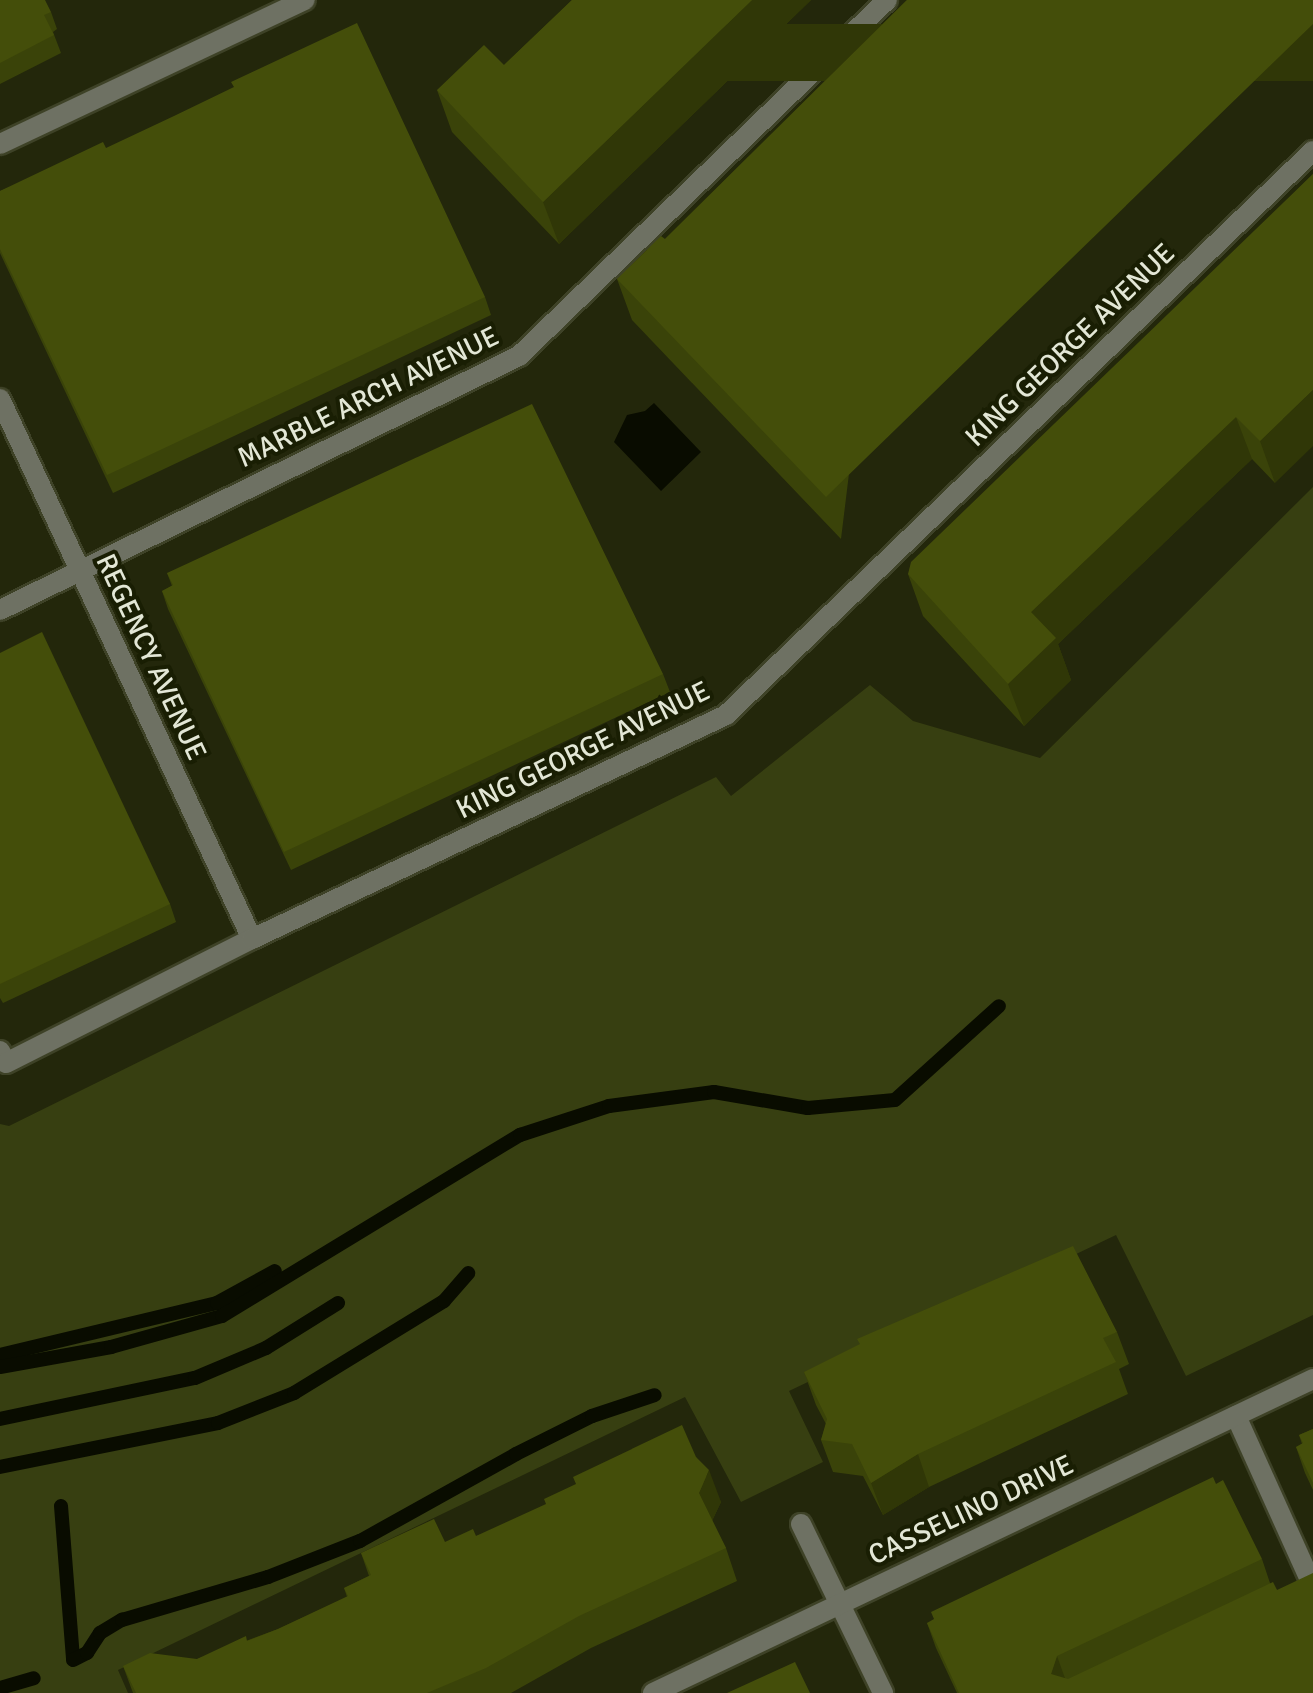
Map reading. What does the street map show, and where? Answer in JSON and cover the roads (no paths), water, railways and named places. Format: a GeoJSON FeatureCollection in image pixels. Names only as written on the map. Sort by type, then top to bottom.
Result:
{"type":"FeatureCollection","features":[{"type":"Feature","properties":{"kind":"street","name":"MARBLE ARCH AVENUE"},"geometry":{"type":"LineString","coordinates":[[0,610],[519,356],[887,0]]}},
{"type":"Feature","properties":{"kind":"street"},"geometry":{"type":"LineString","coordinates":[[0,144],[299,1]]}},
{"type":"Feature","properties":{"kind":"street","name":"KING GEORGE AVENUE"},"geometry":{"type":"LineString","coordinates":[[0,1051],[6,1063],[252,939],[726,715],[1313,151]]}},
{"type":"Feature","properties":{"kind":"street","name":"REGENCY AVENUE"},"geometry":{"type":"LineString","coordinates":[[0,399],[252,939]]}},
{"type":"Feature","properties":{"kind":"street","name":"CASSELINO DRIVE"},"geometry":{"type":"LineString","coordinates":[[653,1693],[1313,1379]]}},
{"type":"Feature","properties":{"kind":"street"},"geometry":{"type":"LineString","coordinates":[[1236,1416],[1312,1579],[1290,1590]]}},
{"type":"Feature","properties":{"kind":"street"},"geometry":{"type":"LineString","coordinates":[[801,1524],[883,1693]]}},
{"type":"Feature","properties":{"kind":"waterway"},"geometry":{"type":"LineString","coordinates":[[0,1367],[111,1347],[222,1316],[520,1135],[609,1106],[714,1092],[808,1108],[895,1100],[999,1006]]}},
{"type":"Feature","properties":{"kind":"waterway"},"geometry":{"type":"LineString","coordinates":[[0,1355],[217,1303],[275,1271]]}},
{"type":"Feature","properties":{"kind":"waterway"},"geometry":{"type":"LineString","coordinates":[[0,1467],[218,1423],[294,1393],[444,1301],[468,1273]]}},
{"type":"Feature","properties":{"kind":"waterway"},"geometry":{"type":"LineString","coordinates":[[0,1419],[195,1378],[266,1348],[338,1303]]}},
{"type":"Feature","properties":{"kind":"waterway"},"geometry":{"type":"LineString","coordinates":[[61,1506],[73,1660],[87,1653],[100,1633],[122,1620],[268,1577],[360,1541],[516,1454],[592,1416],[655,1395]]}},
{"type":"Feature","properties":{"kind":"waterway"},"geometry":{"type":"LineString","coordinates":[[0,1688],[34,1678]]}}]}
